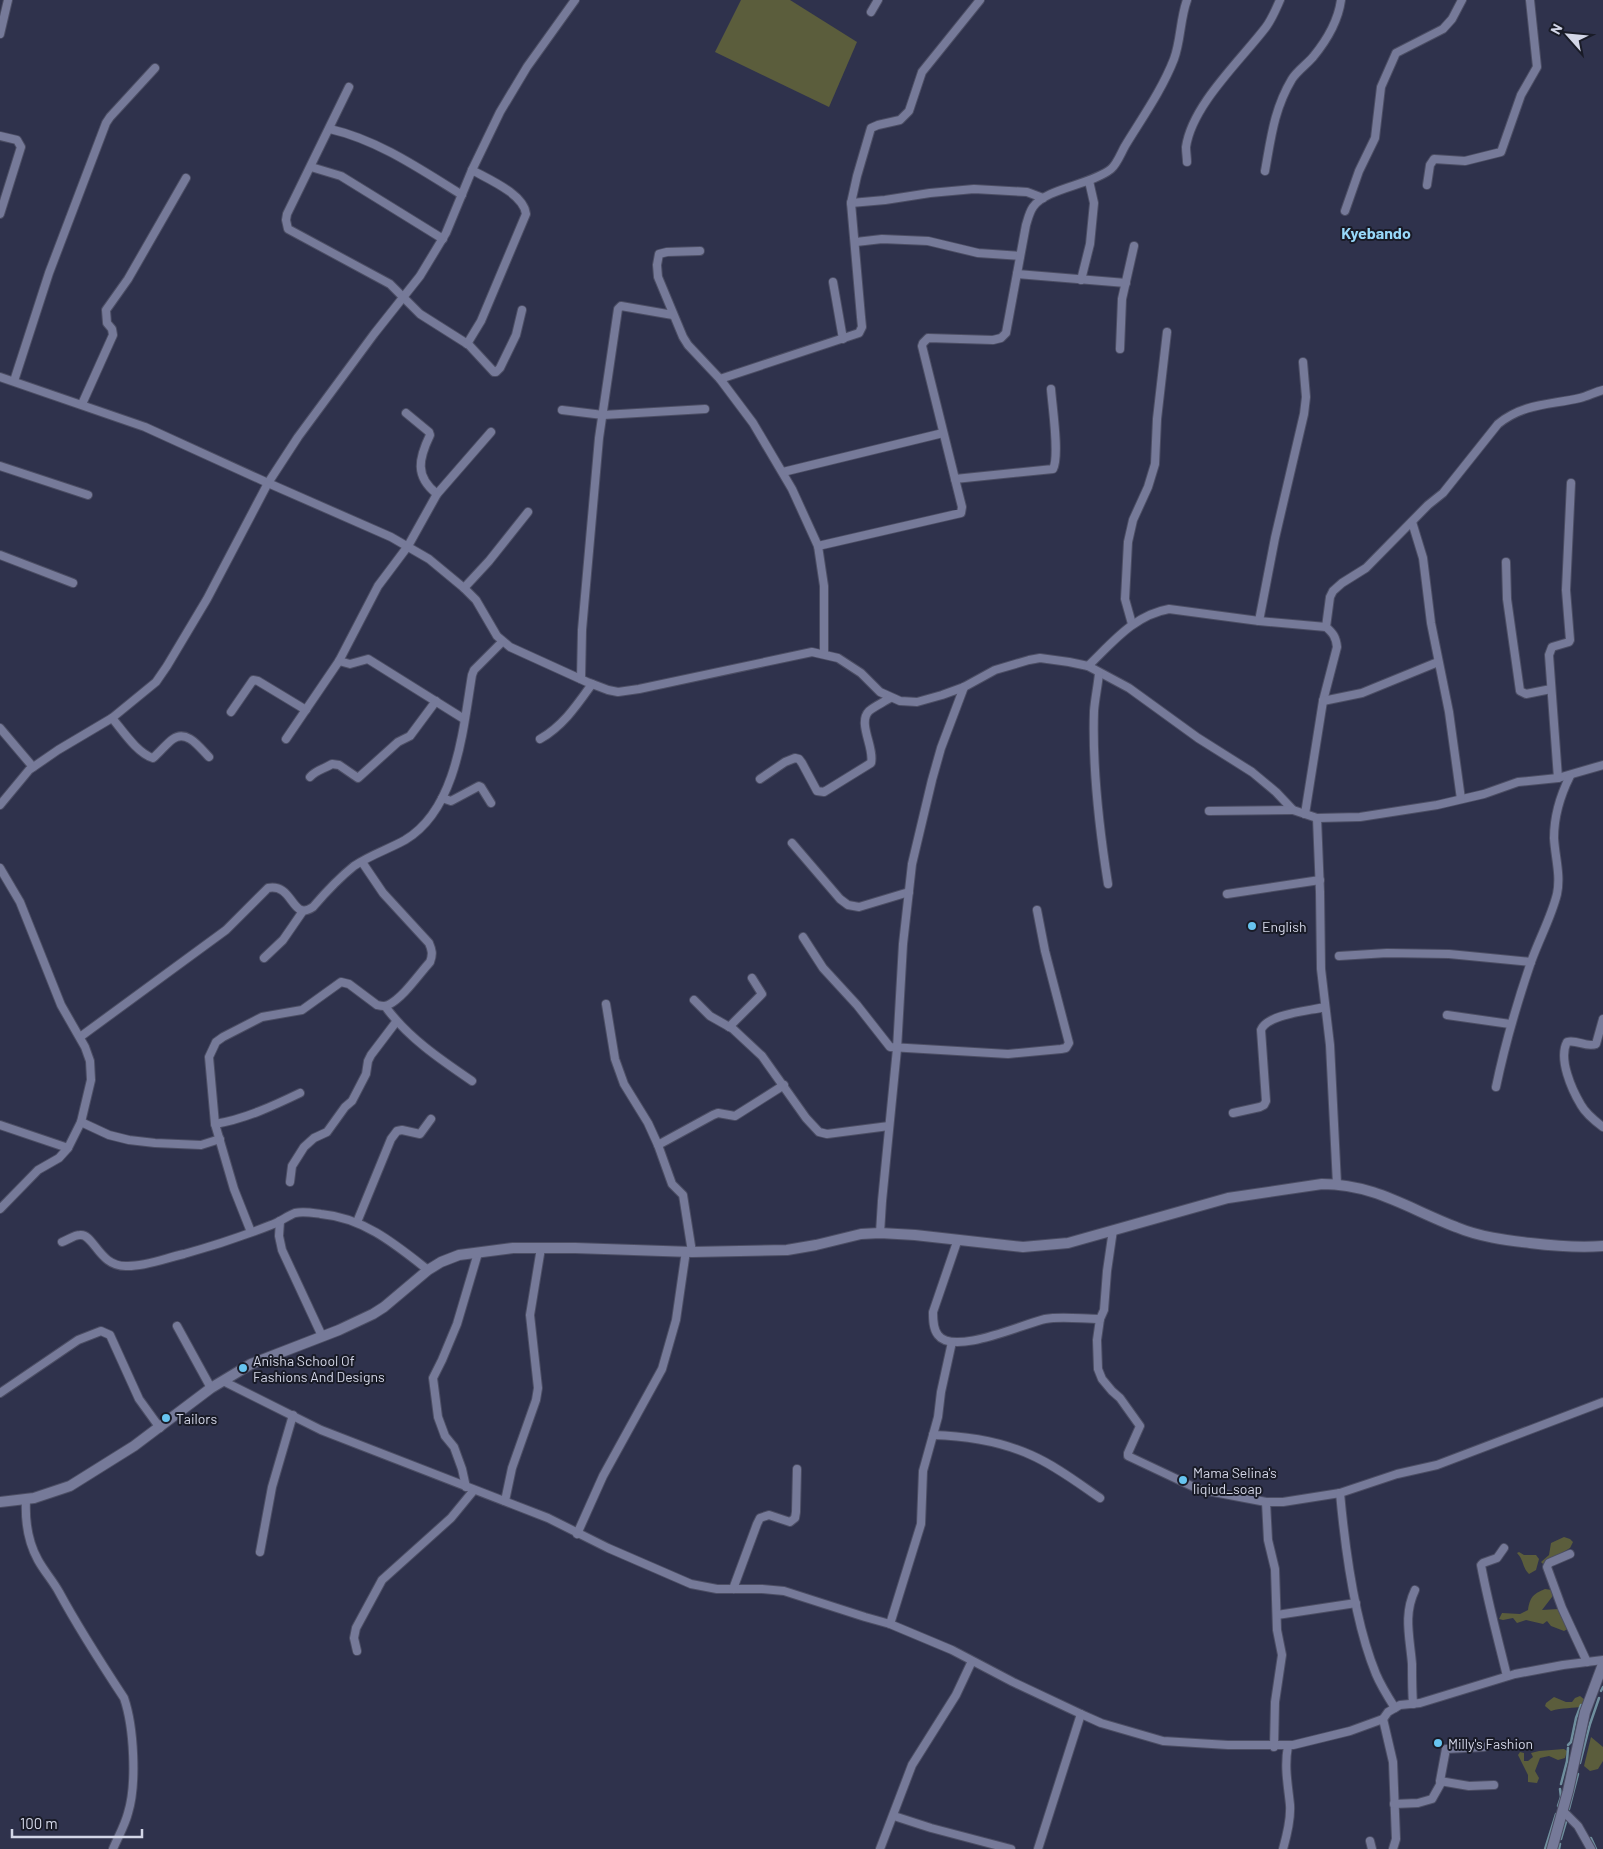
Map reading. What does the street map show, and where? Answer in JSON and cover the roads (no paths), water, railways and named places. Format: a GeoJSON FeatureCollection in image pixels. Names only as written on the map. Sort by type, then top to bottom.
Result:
{"type":"FeatureCollection","features":[{"type":"Feature","properties":{"kind":"street"},"geometry":{"type":"LineString","coordinates":[[0,34],[8,0]]}},
{"type":"Feature","properties":{"kind":"street"},"geometry":{"type":"LineString","coordinates":[[872,12],[878,0]]}},
{"type":"Feature","properties":{"kind":"street"},"geometry":{"type":"LineString","coordinates":[[720,379],[859,333],[862,327],[856,242],[851,203],[871,128],[900,120],[909,111],[922,72],[980,0]]}},
{"type":"Feature","properties":{"kind":"street"},"geometry":{"type":"LineString","coordinates":[[818,546],[961,513],[962,507],[956,479],[943,433],[922,346],[923,343],[928,338],[1001,338],[1008,329],[1028,217],[1034,206],[1043,198],[1089,181],[1114,166],[1154,100],[1174,60],[1187,0]]}},
{"type":"Feature","properties":{"kind":"street"},"geometry":{"type":"LineString","coordinates":[[1187,162],[1186,148],[1197,118],[1226,76],[1268,25],[1280,0]]}},
{"type":"Feature","properties":{"kind":"street"},"geometry":{"type":"LineString","coordinates":[[1265,171],[1276,113],[1293,77],[1312,58],[1334,27],[1339,14],[1341,0]]}},
{"type":"Feature","properties":{"kind":"street"},"geometry":{"type":"LineString","coordinates":[[1345,212],[1359,171],[1375,138],[1382,87],[1396,53],[1443,29],[1452,19],[1462,0]]}},
{"type":"Feature","properties":{"kind":"street"},"geometry":{"type":"LineString","coordinates":[[1427,185],[1430,165],[1434,159],[1465,160],[1501,152],[1522,95],[1537,67],[1530,0]]}},
{"type":"Feature","properties":{"kind":"street"},"geometry":{"type":"LineString","coordinates":[[0,804],[33,767],[112,718],[156,682],[188,633],[268,484],[298,437],[374,334],[420,276],[443,239],[472,170],[500,112],[522,75],[572,1]]}},
{"type":"Feature","properties":{"kind":"street"},"geometry":{"type":"LineString","coordinates":[[14,381],[49,273],[106,123],[120,105],[155,68]]}},
{"type":"Feature","properties":{"kind":"street"},"geometry":{"type":"LineString","coordinates":[[350,87],[287,214],[288,229],[390,284],[420,314],[466,344],[492,371],[496,372],[500,368],[516,334],[522,310]]}},
{"type":"Feature","properties":{"kind":"street"},"geometry":{"type":"LineString","coordinates":[[330,129],[353,135],[392,152],[462,194]]}},
{"type":"Feature","properties":{"kind":"street"},"geometry":{"type":"LineString","coordinates":[[0,136],[17,140],[21,147],[0,214]]}},
{"type":"Feature","properties":{"kind":"street"},"geometry":{"type":"LineString","coordinates":[[311,167],[341,176],[443,239]]}},
{"type":"Feature","properties":{"kind":"street"},"geometry":{"type":"LineString","coordinates":[[466,344],[481,320],[526,214],[523,204],[517,197],[472,170]]}},
{"type":"Feature","properties":{"kind":"street"},"geometry":{"type":"LineString","coordinates":[[82,404],[113,335],[112,329],[107,323],[106,310],[132,272],[186,178]]}},
{"type":"Feature","properties":{"kind":"street"},"geometry":{"type":"LineString","coordinates":[[1081,280],[1090,244],[1094,203],[1089,181]]}},
{"type":"Feature","properties":{"kind":"street"},"geometry":{"type":"LineString","coordinates":[[851,203],[974,189],[1027,192],[1043,198]]}},
{"type":"Feature","properties":{"kind":"street"},"geometry":{"type":"LineString","coordinates":[[856,242],[882,239],[928,241],[978,252],[1020,256]]}},
{"type":"Feature","properties":{"kind":"street"},"geometry":{"type":"LineString","coordinates":[[1120,349],[1122,299],[1134,246]]}},
{"type":"Feature","properties":{"kind":"street"},"geometry":{"type":"LineString","coordinates":[[700,251],[659,254],[657,265],[658,277],[673,315],[688,345],[720,379],[753,423],[783,472],[818,546],[824,586],[824,654]]}},
{"type":"Feature","properties":{"kind":"street"},"geometry":{"type":"LineString","coordinates":[[1017,274],[1126,283]]}},
{"type":"Feature","properties":{"kind":"street"},"geometry":{"type":"LineString","coordinates":[[833,282],[842,339]]}},
{"type":"Feature","properties":{"kind":"street"},"geometry":{"type":"LineString","coordinates":[[582,680],[582,630],[602,415],[619,307],[673,315]]}},
{"type":"Feature","properties":{"kind":"street"},"geometry":{"type":"LineString","coordinates":[[1132,624],[1125,599],[1128,542],[1133,520],[1148,487],[1155,464],[1157,419],[1167,332]]}},
{"type":"Feature","properties":{"kind":"street"},"geometry":{"type":"LineString","coordinates":[[1259,621],[1275,538],[1304,414],[1306,397],[1303,362]]}},
{"type":"Feature","properties":{"kind":"street"},"geometry":{"type":"LineString","coordinates":[[0,376],[152,430],[408,546],[443,569],[476,600],[502,642],[592,684],[618,692],[628,691],[812,652],[838,658],[860,673],[880,692],[890,698],[900,701],[917,702],[964,687],[994,670],[1029,660],[1040,658],[1069,662],[1088,666],[1129,688],[1198,738],[1252,772],[1276,792],[1293,810]]}},
{"type":"Feature","properties":{"kind":"street"},"geometry":{"type":"LineString","coordinates":[[956,479],[1053,469],[1056,464],[1056,441],[1052,389]]}},
{"type":"Feature","properties":{"kind":"street"},"geometry":{"type":"LineString","coordinates":[[1326,627],[1330,597],[1333,591],[1366,568],[1443,493],[1488,434],[1510,414],[1522,409],[1582,398],[1603,390]]}},
{"type":"Feature","properties":{"kind":"street"},"geometry":{"type":"LineString","coordinates":[[562,410],[602,415],[705,409]]}},
{"type":"Feature","properties":{"kind":"street"},"geometry":{"type":"LineString","coordinates":[[406,413],[429,432],[430,435],[422,452],[420,466],[425,482],[437,494]]}},
{"type":"Feature","properties":{"kind":"street"},"geometry":{"type":"LineString","coordinates":[[286,739],[339,661],[378,586],[408,546],[437,494],[491,432]]}},
{"type":"Feature","properties":{"kind":"street"},"geometry":{"type":"LineString","coordinates":[[783,472],[943,433]]}},
{"type":"Feature","properties":{"kind":"street"},"geometry":{"type":"LineString","coordinates":[[0,466],[88,495]]}},
{"type":"Feature","properties":{"kind":"street"},"geometry":{"type":"LineString","coordinates":[[1558,778],[1550,689],[1550,650],[1552,647],[1569,642],[1570,640],[1566,590],[1571,483]]}},
{"type":"Feature","properties":{"kind":"street"},"geometry":{"type":"LineString","coordinates":[[464,588],[489,561],[528,512]]}},
{"type":"Feature","properties":{"kind":"street"},"geometry":{"type":"LineString","coordinates":[[1412,522],[1423,558],[1431,623],[1449,712],[1461,799]]}},
{"type":"Feature","properties":{"kind":"street"},"geometry":{"type":"LineString","coordinates":[[0,554],[73,583]]}},
{"type":"Feature","properties":{"kind":"street"},"geometry":{"type":"LineString","coordinates":[[1506,562],[1507,599],[1520,691],[1526,694],[1550,689]]}},
{"type":"Feature","properties":{"kind":"street"},"geometry":{"type":"LineString","coordinates":[[1088,666],[1132,624],[1159,610],[1169,608],[1259,621],[1326,627],[1336,639],[1337,647],[1323,701],[1305,814]]}},
{"type":"Feature","properties":{"kind":"street"},"geometry":{"type":"LineString","coordinates":[[264,958],[284,940],[303,911],[313,907],[354,867],[406,839],[428,822],[442,798],[460,741],[474,670],[502,642]]}},
{"type":"Feature","properties":{"kind":"street"},"geometry":{"type":"LineString","coordinates":[[339,661],[350,664],[368,659],[464,719]]}},
{"type":"Feature","properties":{"kind":"street"},"geometry":{"type":"LineString","coordinates":[[1323,701],[1362,693],[1438,662]]}},
{"type":"Feature","properties":{"kind":"street"},"geometry":{"type":"LineString","coordinates":[[1099,673],[1094,710],[1096,784],[1098,822],[1108,884]]}},
{"type":"Feature","properties":{"kind":"street"},"geometry":{"type":"LineString","coordinates":[[231,712],[253,680],[258,681],[306,710]]}},
{"type":"Feature","properties":{"kind":"street"},"geometry":{"type":"LineString","coordinates":[[540,739],[554,731],[565,720],[592,684]]}},
{"type":"Feature","properties":{"kind":"street"},"geometry":{"type":"LineString","coordinates":[[880,1233],[897,1049],[903,944],[912,864],[941,748],[964,687]]}},
{"type":"Feature","properties":{"kind":"street"},"geometry":{"type":"LineString","coordinates":[[760,779],[785,762],[795,758],[802,763],[817,791],[824,792],[830,790],[871,763],[872,755],[865,718],[869,711],[890,698]]}},
{"type":"Feature","properties":{"kind":"street"},"geometry":{"type":"LineString","coordinates":[[310,777],[314,772],[323,770],[332,764],[338,765],[358,778],[398,742],[410,736],[436,701]]}},
{"type":"Feature","properties":{"kind":"street"},"geometry":{"type":"LineString","coordinates":[[112,718],[137,747],[149,757],[153,758],[174,738],[180,736],[193,740],[209,757]]}},
{"type":"Feature","properties":{"kind":"street"},"geometry":{"type":"LineString","coordinates":[[0,728],[33,767]]}},
{"type":"Feature","properties":{"kind":"street"},"geometry":{"type":"LineString","coordinates":[[1209,811],[1293,810],[1317,818],[1360,817],[1437,805],[1484,794],[1518,782],[1570,776],[1603,765]]}},
{"type":"Feature","properties":{"kind":"street"},"geometry":{"type":"LineString","coordinates":[[1496,1087],[1510,1024],[1531,962],[1552,911],[1557,892],[1559,878],[1554,838],[1555,820],[1560,798],[1570,776]]}},
{"type":"Feature","properties":{"kind":"street"},"geometry":{"type":"LineString","coordinates":[[442,798],[451,802],[478,786],[491,803]]}},
{"type":"Feature","properties":{"kind":"street"},"geometry":{"type":"LineString","coordinates":[[1317,818],[1321,969],[1330,1045],[1337,1184]]}},
{"type":"Feature","properties":{"kind":"street"},"geometry":{"type":"LineString","coordinates":[[792,843],[840,899],[848,905],[859,907],[909,892]]}},
{"type":"Feature","properties":{"kind":"street"},"geometry":{"type":"LineString","coordinates":[[251,1232],[234,1189],[215,1124],[208,1057],[216,1042],[262,1017],[302,1010],[342,982],[349,984],[377,1005],[389,1005],[400,996],[430,962],[432,949],[429,943],[383,893],[362,862]]}},
{"type":"Feature","properties":{"kind":"street"},"geometry":{"type":"LineString","coordinates":[[0,868],[20,902],[61,1005],[80,1037],[90,1061],[92,1080],[80,1122],[68,1148],[59,1158],[38,1170],[0,1209]]}},
{"type":"Feature","properties":{"kind":"street"},"geometry":{"type":"LineString","coordinates":[[1228,894],[1320,880]]}},
{"type":"Feature","properties":{"kind":"street"},"geometry":{"type":"LineString","coordinates":[[80,1037],[226,930],[268,888],[275,887],[281,889],[299,910],[303,911]]}},
{"type":"Feature","properties":{"kind":"street"},"geometry":{"type":"LineString","coordinates":[[803,937],[823,968],[857,1005],[888,1046],[897,1049],[1008,1054],[1066,1048],[1069,1043],[1045,951],[1037,910]]}},
{"type":"Feature","properties":{"kind":"street"},"geometry":{"type":"LineString","coordinates":[[1339,956],[1387,953],[1449,954],[1531,962]]}},
{"type":"Feature","properties":{"kind":"street"},"geometry":{"type":"LineString","coordinates":[[729,1027],[762,994],[752,978]]}},
{"type":"Feature","properties":{"kind":"street"},"geometry":{"type":"LineString","coordinates":[[694,1000],[710,1016],[746,1040],[762,1056],[806,1118],[822,1134],[889,1126]]}},
{"type":"Feature","properties":{"kind":"street"},"geometry":{"type":"LineString","coordinates":[[578,1534],[603,1476],[662,1369],[676,1320],[689,1252],[683,1195],[672,1184],[648,1123],[624,1084],[615,1059],[606,1004]]}},
{"type":"Feature","properties":{"kind":"street"},"geometry":{"type":"LineString","coordinates":[[385,1006],[396,1022],[440,1060],[472,1081]]}},
{"type":"Feature","properties":{"kind":"street"},"geometry":{"type":"LineString","coordinates":[[1233,1112],[1260,1107],[1264,1105],[1266,1100],[1260,1030],[1262,1026],[1272,1019],[1325,1007]]}},
{"type":"Feature","properties":{"kind":"street"},"geometry":{"type":"LineString","coordinates":[[1447,1015],[1510,1024]]}},
{"type":"Feature","properties":{"kind":"street"},"geometry":{"type":"LineString","coordinates":[[1603,1019],[1596,1044],[1590,1046],[1576,1041],[1567,1042],[1563,1057],[1565,1069],[1580,1105],[1603,1127]]}},
{"type":"Feature","properties":{"kind":"street"},"geometry":{"type":"LineString","coordinates":[[290,1182],[292,1166],[304,1147],[314,1138],[327,1132],[345,1107],[352,1101],[366,1074],[371,1055],[396,1022]]}},
{"type":"Feature","properties":{"kind":"street"},"geometry":{"type":"LineString","coordinates":[[658,1145],[718,1113],[735,1116],[784,1085]]}},
{"type":"Feature","properties":{"kind":"street"},"geometry":{"type":"LineString","coordinates":[[215,1124],[230,1121],[277,1104],[300,1093]]}},
{"type":"Feature","properties":{"kind":"street"},"geometry":{"type":"LineString","coordinates":[[357,1222],[382,1157],[394,1134],[402,1130],[420,1134],[431,1120]]}},
{"type":"Feature","properties":{"kind":"street"},"geometry":{"type":"LineString","coordinates":[[80,1122],[109,1135],[138,1141],[201,1145],[220,1139]]}},
{"type":"Feature","properties":{"kind":"street"},"geometry":{"type":"LineString","coordinates":[[0,1125],[68,1148]]}},
{"type":"Feature","properties":{"kind":"street"},"geometry":{"type":"LineString","coordinates":[[0,1502],[26,1500],[70,1486],[134,1446],[211,1388],[251,1364],[373,1314],[428,1270],[441,1262],[459,1255],[513,1248],[689,1252],[787,1250],[861,1234],[880,1233],[958,1239],[1023,1247],[1068,1243],[1228,1198],[1310,1185],[1337,1184],[1356,1186],[1380,1194],[1472,1233],[1508,1241],[1550,1246],[1578,1248],[1603,1246]]}},
{"type":"Feature","properties":{"kind":"street"},"geometry":{"type":"LineString","coordinates":[[62,1242],[84,1235],[106,1260],[114,1264],[131,1266],[204,1248],[280,1221],[294,1213],[304,1212],[331,1215],[357,1222],[377,1232],[428,1270]]}},
{"type":"Feature","properties":{"kind":"street"},"geometry":{"type":"LineString","coordinates":[[280,1221],[279,1236],[282,1250],[322,1336]]}},
{"type":"Feature","properties":{"kind":"street"},"geometry":{"type":"LineString","coordinates":[[1113,1230],[1104,1310],[1100,1319],[1097,1355],[1102,1379],[1131,1411],[1140,1426],[1128,1456],[1198,1489],[1266,1502],[1283,1502],[1340,1493],[1397,1474],[1437,1465],[1603,1402]]}},
{"type":"Feature","properties":{"kind":"street"},"geometry":{"type":"LineString","coordinates":[[958,1239],[933,1312],[933,1321],[937,1334],[945,1341],[963,1342],[983,1338],[1047,1319],[1100,1319]]}},
{"type":"Feature","properties":{"kind":"street"},"geometry":{"type":"LineString","coordinates":[[504,1502],[512,1468],[536,1400],[538,1388],[530,1315],[541,1248]]}},
{"type":"Feature","properties":{"kind":"street"},"geometry":{"type":"LineString","coordinates":[[466,1487],[454,1448],[445,1436],[438,1417],[432,1378],[442,1360],[457,1324],[478,1253]]}},
{"type":"Feature","properties":{"kind":"street"},"geometry":{"type":"LineString","coordinates":[[177,1326],[211,1388]]}},
{"type":"Feature","properties":{"kind":"street"},"geometry":{"type":"LineString","coordinates":[[0,1393],[78,1340],[104,1331],[110,1336],[139,1399],[160,1428]]}},
{"type":"Feature","properties":{"kind":"street"},"geometry":{"type":"LineString","coordinates":[[890,1624],[921,1524],[923,1471],[938,1417],[941,1392],[952,1342]]}},
{"type":"Feature","properties":{"kind":"street"},"geometry":{"type":"LineString","coordinates":[[223,1381],[321,1430],[548,1518],[578,1534],[691,1584],[718,1589],[762,1588],[784,1591],[890,1624],[952,1650],[1081,1714],[1110,1726],[1163,1741],[1288,1746],[1350,1731],[1383,1719],[1395,1708],[1506,1676],[1563,1665],[1603,1662],[1585,1712],[1563,1810],[1552,1849]]}},
{"type":"Feature","properties":{"kind":"street"},"geometry":{"type":"LineString","coordinates":[[260,1552],[272,1487],[293,1416]]}},
{"type":"Feature","properties":{"kind":"street"},"geometry":{"type":"LineString","coordinates":[[933,1435],[962,1436],[1000,1444],[1032,1455],[1100,1498]]}},
{"type":"Feature","properties":{"kind":"street"},"geometry":{"type":"LineString","coordinates":[[733,1589],[760,1518],[769,1515],[790,1522],[795,1518],[797,1468]]}},
{"type":"Feature","properties":{"kind":"street"},"geometry":{"type":"LineString","coordinates":[[357,1650],[354,1638],[356,1628],[382,1580],[451,1518],[474,1490]]}},
{"type":"Feature","properties":{"kind":"street"},"geometry":{"type":"LineString","coordinates":[[1340,1493],[1344,1540],[1356,1602],[1376,1675],[1395,1708]]}},
{"type":"Feature","properties":{"kind":"street"},"geometry":{"type":"LineString","coordinates":[[26,1500],[25,1517],[37,1559],[58,1589],[78,1626],[124,1698],[128,1709],[132,1737],[133,1784],[129,1813],[113,1849]]}},
{"type":"Feature","properties":{"kind":"street"},"geometry":{"type":"LineString","coordinates":[[1266,1502],[1268,1540],[1275,1569],[1277,1630],[1282,1655],[1275,1702],[1274,1746]]}},
{"type":"Feature","properties":{"kind":"street"},"geometry":{"type":"LineString","coordinates":[[1504,1548],[1497,1558],[1481,1565],[1506,1676]]}},
{"type":"Feature","properties":{"kind":"street"},"geometry":{"type":"LineString","coordinates":[[1570,1554],[1549,1563],[1547,1567],[1562,1608],[1588,1662]]}},
{"type":"Feature","properties":{"kind":"street"},"geometry":{"type":"LineString","coordinates":[[1413,1704],[1412,1663],[1407,1620],[1408,1609],[1415,1590]]}},
{"type":"Feature","properties":{"kind":"street"},"geometry":{"type":"LineString","coordinates":[[1278,1615],[1356,1602]]}},
{"type":"Feature","properties":{"kind":"street"},"geometry":{"type":"LineString","coordinates":[[880,1849],[912,1765],[956,1695],[972,1661]]}},
{"type":"Feature","properties":{"kind":"street"},"geometry":{"type":"LineString","coordinates":[[1038,1849],[1081,1714]]}},
{"type":"Feature","properties":{"kind":"street"},"geometry":{"type":"LineString","coordinates":[[1383,1719],[1393,1762],[1396,1839],[1393,1849]]}},
{"type":"Feature","properties":{"kind":"street"},"geometry":{"type":"LineString","coordinates":[[1283,1849],[1290,1815],[1286,1778],[1288,1746]]}},
{"type":"Feature","properties":{"kind":"street"},"geometry":{"type":"LineString","coordinates":[[1394,1804],[1432,1799],[1441,1783],[1446,1749],[1484,1747]]}},
{"type":"Feature","properties":{"kind":"street"},"geometry":{"type":"LineString","coordinates":[[1441,1783],[1469,1786],[1494,1785]]}},
{"type":"Feature","properties":{"kind":"street"},"geometry":{"type":"LineString","coordinates":[[1563,1810],[1578,1826],[1591,1849]]}},
{"type":"Feature","properties":{"kind":"street"},"geometry":{"type":"LineString","coordinates":[[894,1816],[931,1828],[1011,1849]]}},
{"type":"Feature","properties":{"kind":"street"},"geometry":{"type":"LineString","coordinates":[[1370,1841],[1372,1849]]}},
{"type":"Feature","properties":{"kind":"waterway"},"geometry":{"type":"LineString","coordinates":[[1601,1691],[1603,1687]]}},
{"type":"Feature","properties":{"kind":"waterway"},"geometry":{"type":"LineString","coordinates":[[1580,1763],[1599,1698]]}},
{"type":"Feature","properties":{"kind":"waterway"},"geometry":{"type":"LineString","coordinates":[[1568,1745],[1571,1742],[1581,1705]]}},
{"type":"Feature","properties":{"kind":"waterway"},"geometry":{"type":"LineString","coordinates":[[1561,1784],[1568,1748]]}},
{"type":"Feature","properties":{"kind":"waterway"},"geometry":{"type":"LineString","coordinates":[[1569,1809],[1578,1774]]}},
{"type":"Feature","properties":{"kind":"waterway"},"geometry":{"type":"LineString","coordinates":[[1558,1806],[1561,1797],[1560,1789]]}},
{"type":"Feature","properties":{"kind":"waterway"},"geometry":{"type":"LineString","coordinates":[[1545,1849],[1556,1814]]}},
{"type":"Feature","properties":{"kind":"waterway"},"geometry":{"type":"LineString","coordinates":[[1561,1839],[1566,1822]]}},
{"type":"Feature","properties":{"kind":"waterway"},"geometry":{"type":"LineString","coordinates":[[1591,1838],[1596,1849]]}},
{"type":"Feature","properties":{"kind":"waterway"},"geometry":{"type":"LineString","coordinates":[[1559,1849],[1560,1844]]}},
{"type":"Feature","properties":{"kind":"place","name":"English"},"geometry":{"type":"Point","coordinates":[1252,926]}},
{"type":"Feature","properties":{"kind":"place","name":"Anisha School Of Fashions And Designs"},"geometry":{"type":"Point","coordinates":[243,1368]}},
{"type":"Feature","properties":{"kind":"place","name":"Tailors"},"geometry":{"type":"Point","coordinates":[166,1418]}},
{"type":"Feature","properties":{"kind":"place","name":"Mama Selina's liqiud_soap"},"geometry":{"type":"Point","coordinates":[1183,1480]}},
{"type":"Feature","properties":{"kind":"place","name":"Milly's Fashion"},"geometry":{"type":"Point","coordinates":[1438,1743]}},
{"type":"Feature","properties":{"kind":"district","name":"Kyebando"},"geometry":{"type":"Point","coordinates":[1376,232]}}]}
